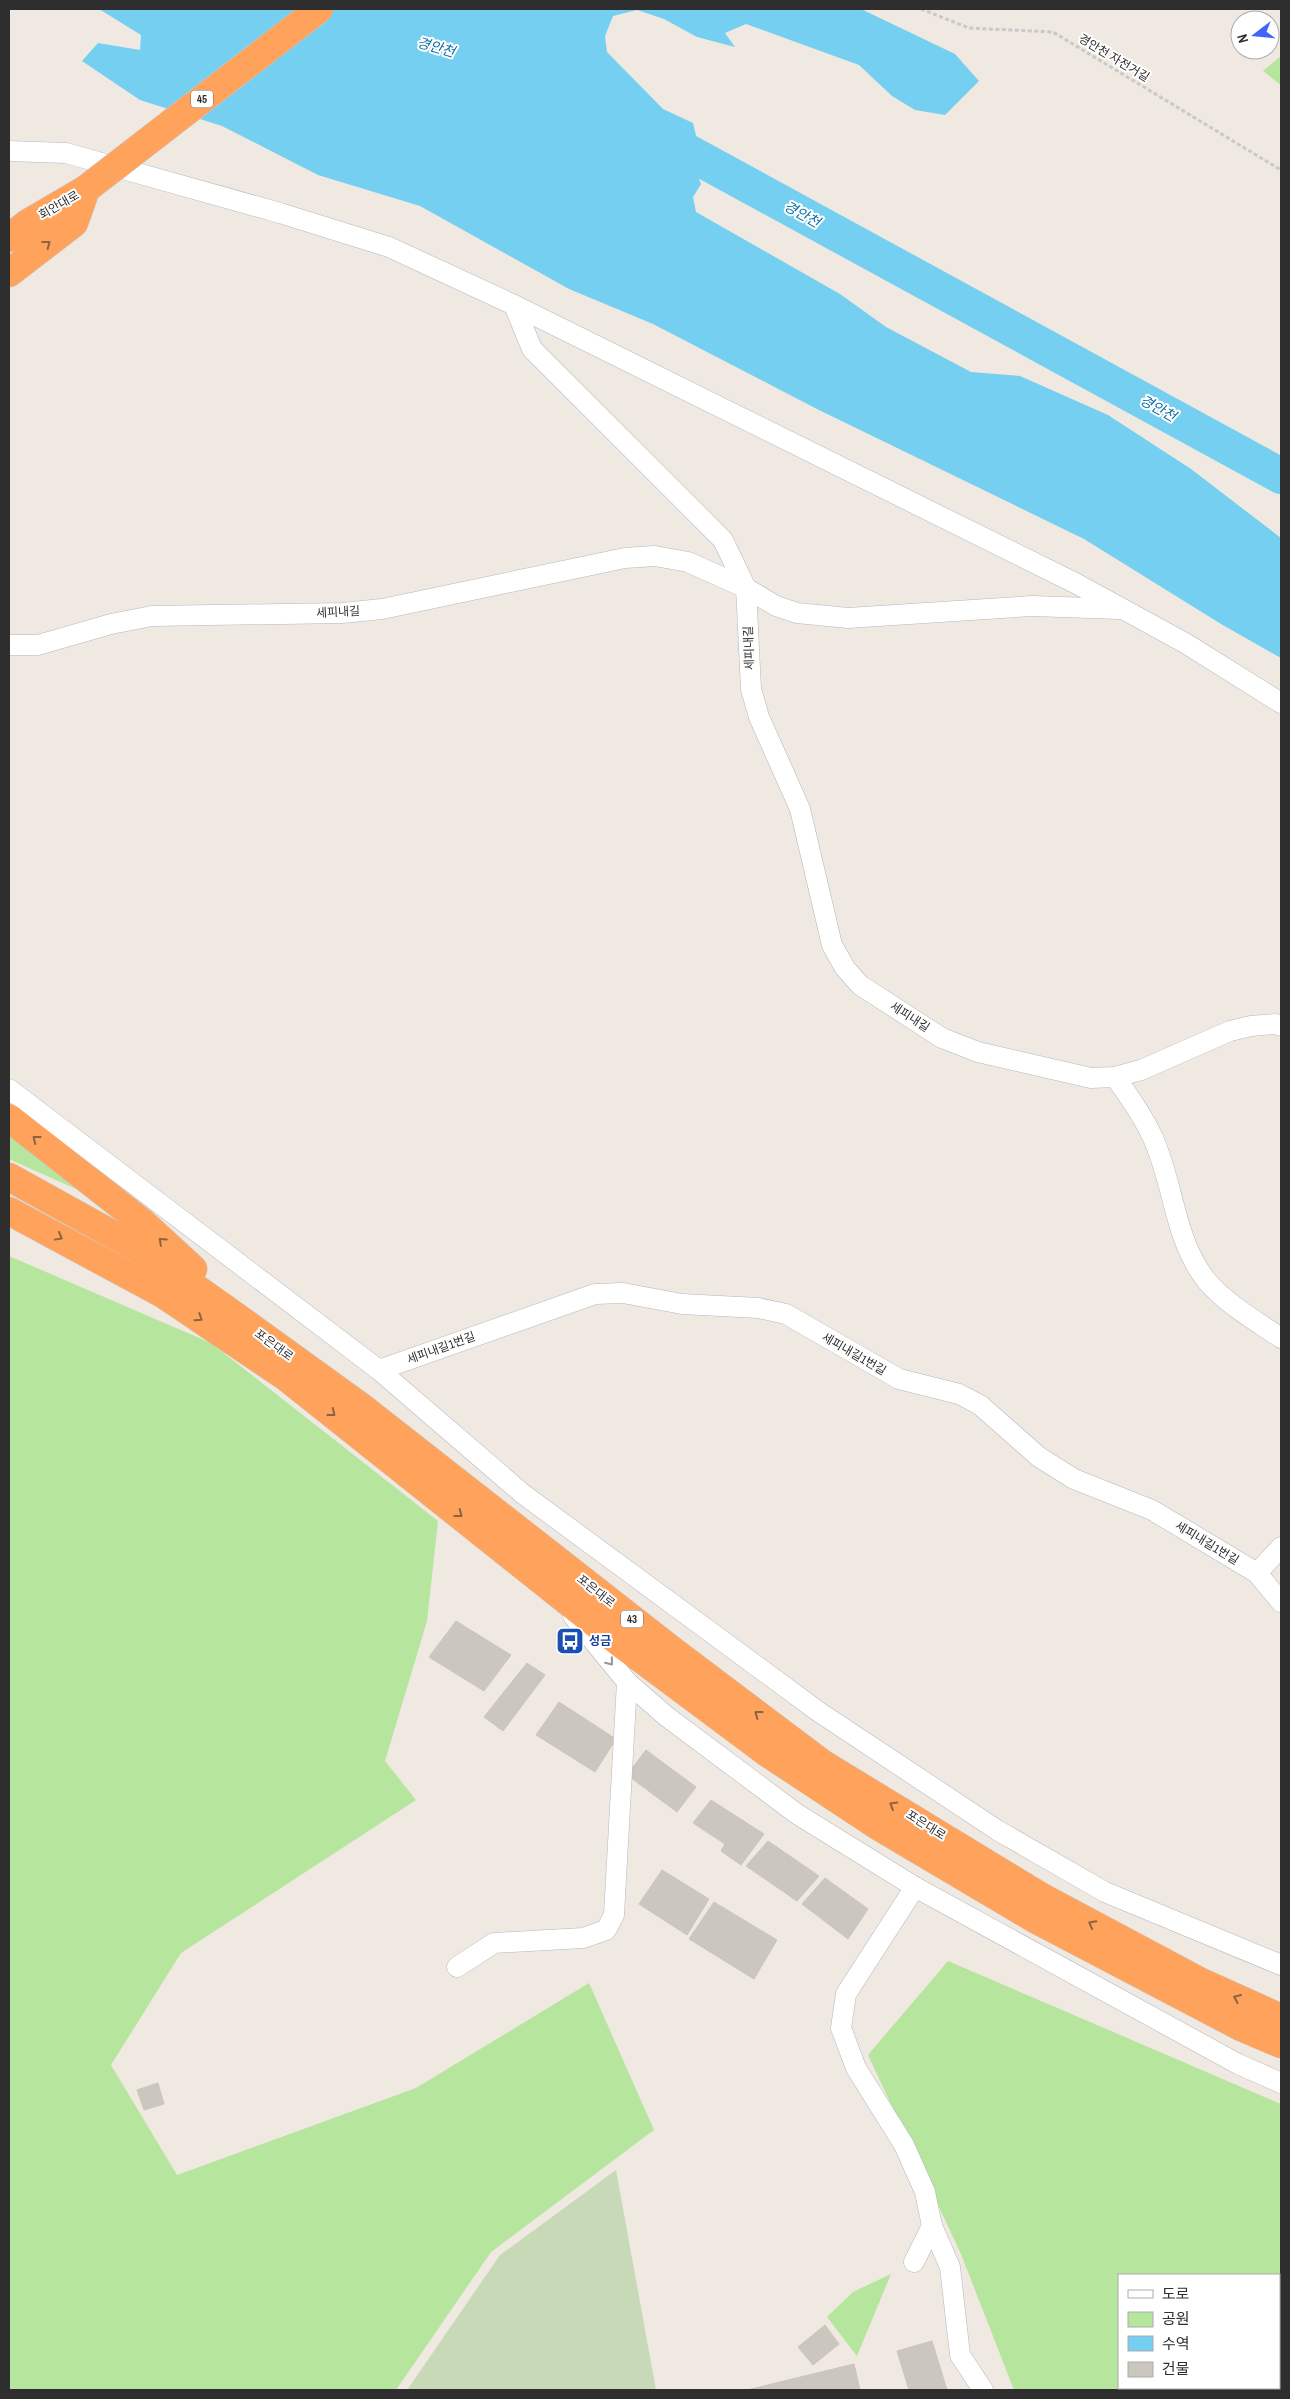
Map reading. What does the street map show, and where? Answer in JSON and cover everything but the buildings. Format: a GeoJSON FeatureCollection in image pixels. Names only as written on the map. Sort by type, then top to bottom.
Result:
{"type":"FeatureCollection","features":[{"type":"Feature","properties":{"kind":"highway","name":"45"},"geometry":{"type":"LineString","coordinates":[[86,188],[319,9]]}},
{"type":"Feature","properties":{"kind":"highway","name":"회안대로"},"geometry":{"type":"LineString","coordinates":[[9,238],[28,223],[86,188]]}},
{"type":"Feature","properties":{"kind":"highway","name":"회안대로"},"geometry":{"type":"LineString","coordinates":[[9,273],[74,223],[86,188]]}},
{"type":"Feature","properties":{"kind":"highway"},"geometry":{"type":"LineString","coordinates":[[9,1118],[143,1223],[289,1356]]}},
{"type":"Feature","properties":{"kind":"highway","name":"포은대로"},"geometry":{"type":"LineString","coordinates":[[9,1177],[146,1253],[360,1406],[673,1651],[823,1764],[1040,1896],[1201,1982],[1281,2018]]}},
{"type":"Feature","properties":{"kind":"highway","name":"포은대로"},"geometry":{"type":"LineString","coordinates":[[11,1212],[163,1294],[286,1376],[620,1643],[766,1752],[878,1826],[1035,1919],[1241,2027],[1281,2044]]}},
{"type":"Feature","properties":{"kind":"street"},"geometry":{"type":"LineString","coordinates":[[9,151],[66,153],[280,213],[389,247],[514,305],[1068,580],[1186,643],[1281,703]]}},
{"type":"Feature","properties":{"kind":"street"},"geometry":{"type":"LineString","coordinates":[[514,305],[532,349],[723,540],[746,588],[776,606],[797,613],[848,618],[1032,606],[1123,609]]}},
{"type":"Feature","properties":{"kind":"street","name":"세피내길"},"geometry":{"type":"LineString","coordinates":[[9,645],[38,645],[111,624],[152,616],[342,613],[382,609],[625,558],[656,556],[688,562],[746,588],[751,688],[759,717],[800,808],[832,945],[845,968],[860,985],[942,1038],[978,1052],[1090,1078],[1115,1077],[1141,1070],[1230,1031],[1251,1026],[1276,1024],[1281,1026]]}},
{"type":"Feature","properties":{"kind":"street"},"geometry":{"type":"LineString","coordinates":[[1115,1077],[1134,1104],[1154,1139],[1182,1235],[1194,1261],[1207,1281],[1233,1305],[1281,1338]]}},
{"type":"Feature","properties":{"kind":"street"},"geometry":{"type":"LineString","coordinates":[[9,1089],[378,1370],[547,1511],[819,1712],[997,1830],[1105,1892],[1281,1965]]}},
{"type":"Feature","properties":{"kind":"street","name":"세피내길1번길"},"geometry":{"type":"LineString","coordinates":[[378,1370],[595,1294],[623,1293],[682,1304],[758,1308],[786,1314],[900,1379],[959,1394],[973,1401],[1039,1456],[1074,1479],[1152,1510],[1256,1573],[1281,1602]]}},
{"type":"Feature","properties":{"kind":"street"},"geometry":{"type":"LineString","coordinates":[[1256,1573],[1281,1547]]}},
{"type":"Feature","properties":{"kind":"street"},"geometry":{"type":"LineString","coordinates":[[546,1583],[627,1682],[666,1716],[797,1814],[915,1887],[1238,2064],[1281,2083]]}},
{"type":"Feature","properties":{"kind":"street"},"geometry":{"type":"LineString","coordinates":[[457,1967],[494,1944],[584,1938],[606,1930],[614,1915],[627,1682]]}},
{"type":"Feature","properties":{"kind":"street"},"geometry":{"type":"LineString","coordinates":[[915,1887],[846,1994],[841,2028],[856,2068],[904,2145],[926,2192],[932,2226],[950,2267],[960,2355],[983,2390]]}},
{"type":"Feature","properties":{"kind":"street"},"geometry":{"type":"LineString","coordinates":[[914,2262],[932,2226]]}},
{"type":"Feature","properties":{"kind":"path","name":"경안천 자전거길"},"geometry":{"type":"LineString","coordinates":[[922,9],[968,28],[1053,32],[1281,170]]}},
{"type":"Feature","properties":{"kind":"green space"},"geometry":{"type":"Polygon","coordinates":[[[1280,57],[1281,85],[1263,71],[1276,60],[1280,60],[1280,57]]]}},
{"type":"Feature","properties":{"kind":"green space"},"geometry":{"type":"Polygon","coordinates":[[[9,1134],[76,1189],[9,1159],[9,1134]]]}},
{"type":"Feature","properties":{"kind":"green space"},"geometry":{"type":"Polygon","coordinates":[[[9,1256],[211,1343],[438,1521],[427,1621],[385,1761],[416,1800],[181,1953],[111,2065],[177,2175],[416,2088],[589,1983],[654,2130],[491,2252],[396,2390],[9,2390],[9,1256]]]}},
{"type":"Feature","properties":{"kind":"green space"},"geometry":{"type":"Polygon","coordinates":[[[948,1961],[1281,2104],[1281,2390],[1014,2390],[961,2254],[868,2055],[948,1961]]]}},
{"type":"Feature","properties":{"kind":"green space"},"geometry":{"type":"Polygon","coordinates":[[[616,2170],[656,2390],[407,2390],[500,2255],[616,2170]]]}},
{"type":"Feature","properties":{"kind":"green space"},"geometry":{"type":"Polygon","coordinates":[[[891,2274],[857,2356],[827,2317],[853,2292],[891,2274]]]}},
{"type":"Feature","properties":{"kind":"water"},"geometry":{"type":"Polygon","coordinates":[[[99,9],[861,9],[955,54],[979,81],[945,115],[915,110],[892,96],[859,65],[746,24],[725,33],[735,47],[697,37],[664,19],[637,10],[613,16],[605,36],[607,52],[663,109],[693,123],[698,144],[697,173],[701,184],[693,197],[696,212],[840,294],[886,327],[971,372],[1020,376],[1108,415],[1191,469],[1281,538],[1281,658],[1221,624],[1084,539],[819,410],[653,324],[569,289],[420,206],[318,175],[222,126],[140,100],[82,61],[98,43],[140,50],[141,35],[99,9]]]}},
{"type":"Feature","properties":{"kind":"waterway","name":"경안천"},"geometry":{"type":"LineString","coordinates":[[653,133],[1281,476]]}},
{"type":"Feature","properties":{"kind":"place","name":"성금"},"geometry":{"type":"Point","coordinates":[570,1641]}}]}
